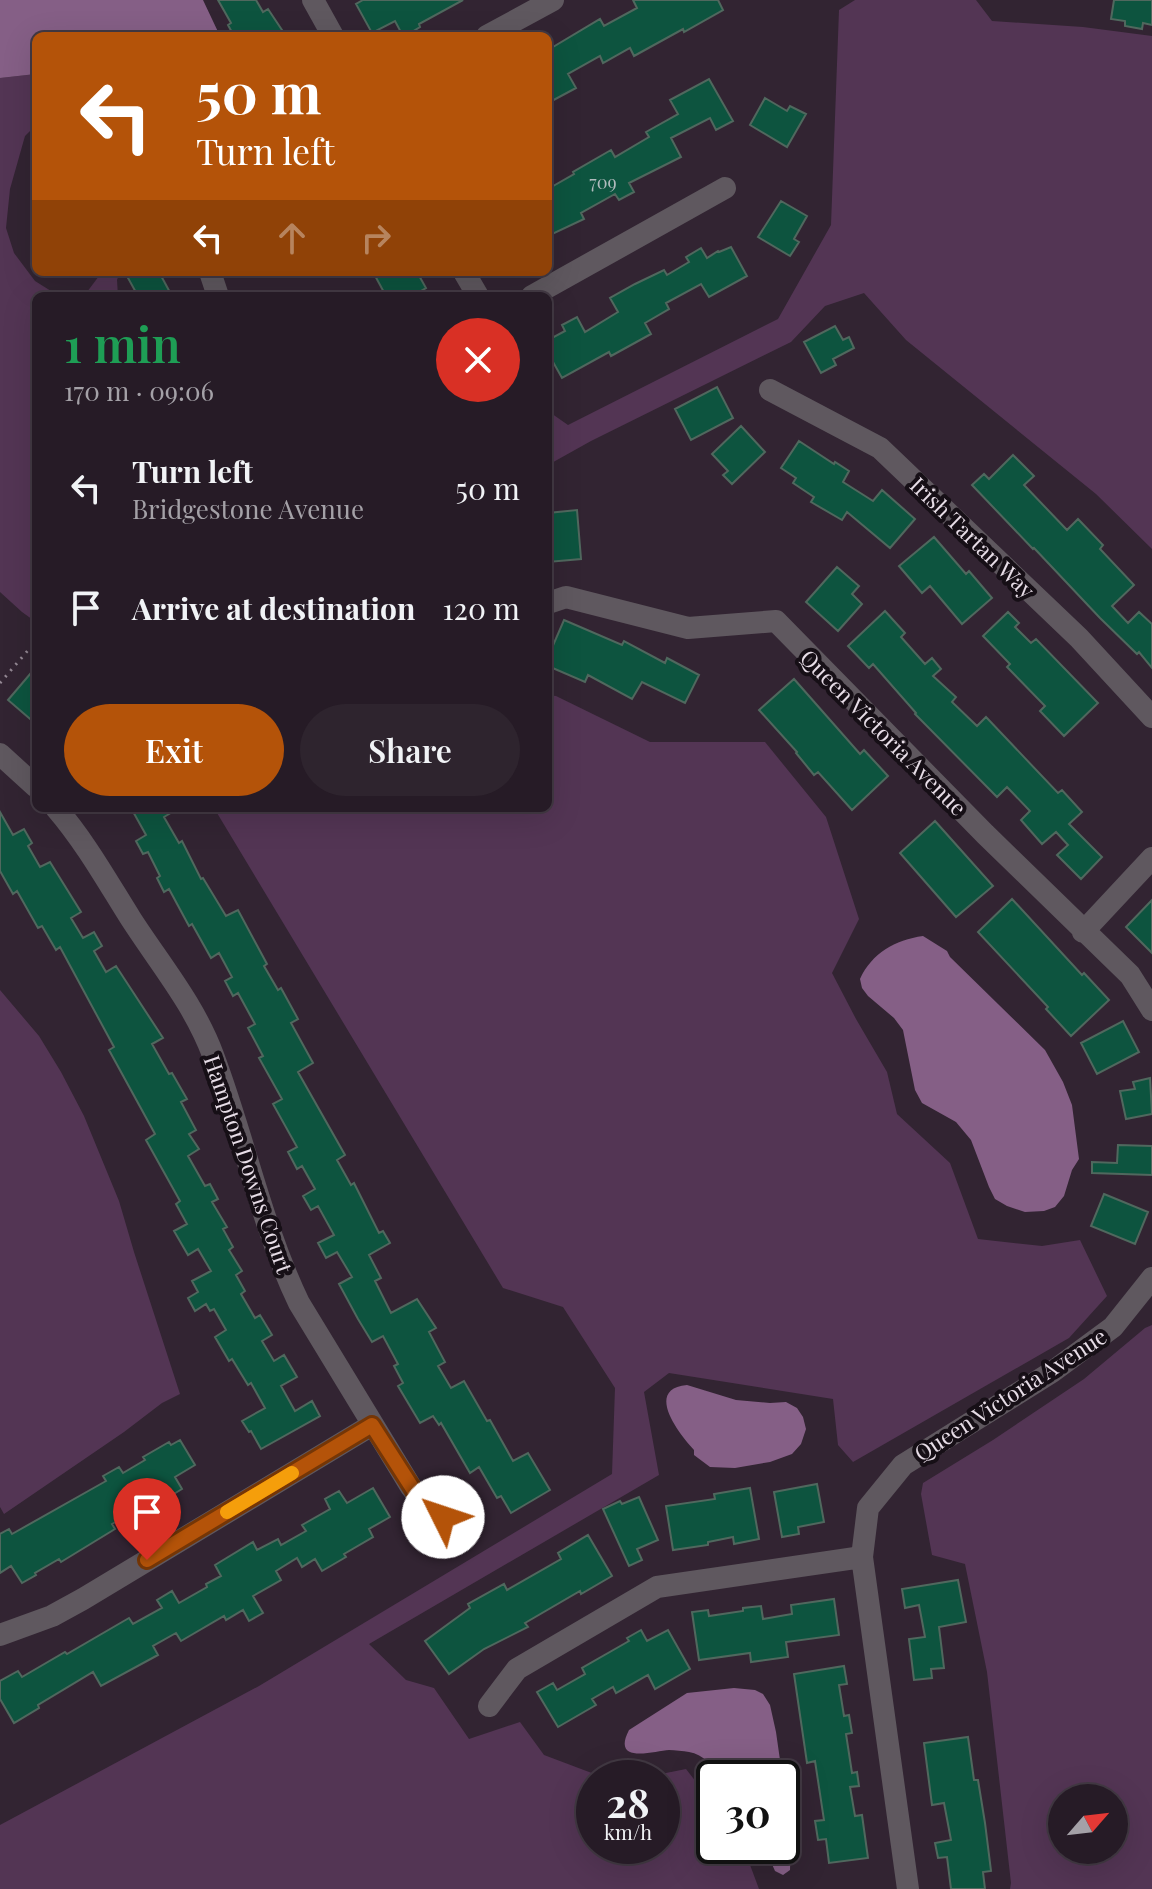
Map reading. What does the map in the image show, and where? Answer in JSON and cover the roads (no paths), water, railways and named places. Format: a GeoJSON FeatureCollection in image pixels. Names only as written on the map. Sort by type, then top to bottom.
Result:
{"type":"FeatureCollection","features":[{"type":"Feature","properties":{"kind":"street"},"geometry":{"type":"LineString","coordinates":[[313,0],[331,32]]}},
{"type":"Feature","properties":{"kind":"street"},"geometry":{"type":"LineString","coordinates":[[494,32],[553,0]]}},
{"type":"Feature","properties":{"kind":"street"},"geometry":{"type":"LineString","coordinates":[[539,292],[725,188]]}},
{"type":"Feature","properties":{"kind":"street","name":"Irish Tartan Way"},"geometry":{"type":"LineString","coordinates":[[770,390],[880,448],[1079,638],[1152,717]]}},
{"type":"Feature","properties":{"kind":"street","name":"Queen Victoria Avenue"},"geometry":{"type":"LineString","coordinates":[[552,602],[566,597],[688,628],[776,621],[1083,932],[1130,975],[1152,1010]]}},
{"type":"Feature","properties":{"kind":"street"},"geometry":{"type":"LineString","coordinates":[[0,754],[32,783]]}},
{"type":"Feature","properties":{"kind":"street","name":"Hampton Downs Court"},"geometry":{"type":"LineString","coordinates":[[59,812],[95,858],[199,1024],[213,1054],[285,1273],[299,1303],[420,1500],[429,1510],[443,1517]]}},
{"type":"Feature","properties":{"kind":"street"},"geometry":{"type":"LineString","coordinates":[[1083,932],[1152,858]]}},
{"type":"Feature","properties":{"kind":"street","name":"Queen Victoria Avenue"},"geometry":{"type":"LineString","coordinates":[[908,1889],[862,1557],[868,1508],[903,1465],[1052,1372],[1113,1327],[1152,1278]]}},
{"type":"Feature","properties":{"kind":"street"},"geometry":{"type":"LineString","coordinates":[[0,1635],[52,1616],[83,1599],[372,1425]]}},
{"type":"Feature","properties":{"kind":"street"},"geometry":{"type":"LineString","coordinates":[[489,1706],[517,1669],[657,1587],[862,1557]]}}]}
